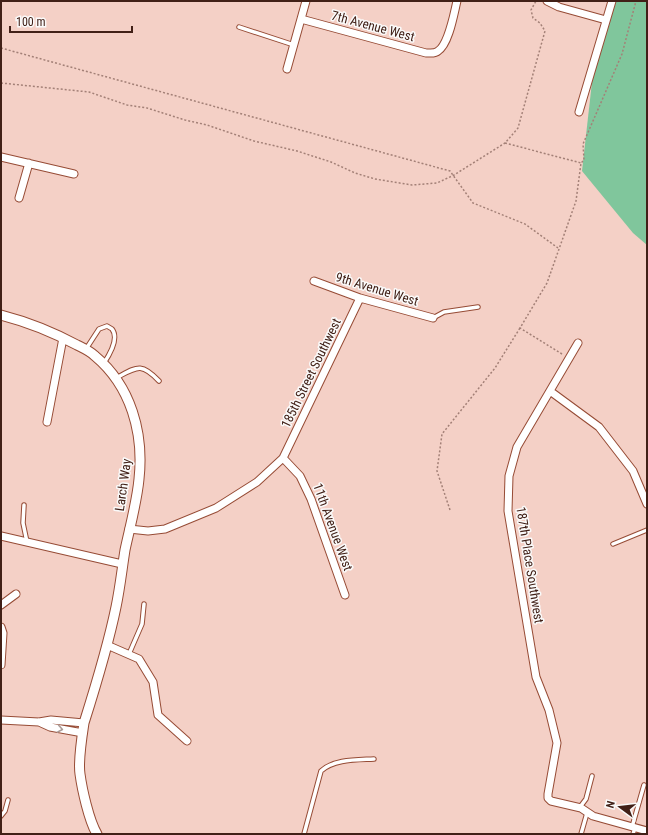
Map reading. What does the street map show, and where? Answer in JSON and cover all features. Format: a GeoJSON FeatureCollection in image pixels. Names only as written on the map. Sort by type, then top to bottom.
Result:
{"type":"FeatureCollection","features":[{"type":"Feature","properties":{"kind":"main road","name":"Larch Way"},"geometry":{"type":"LineString","coordinates":[[1,315],[38,326],[94,355],[115,378],[132,407],[140,451],[139,480],[122,564],[116,606],[107,645],[84,723],[83,733],[80,773],[87,807],[97,834]]}},
{"type":"Feature","properties":{"kind":"street"},"geometry":{"type":"LineString","coordinates":[[287,70],[306,1]]}},
{"type":"Feature","properties":{"kind":"street","name":"7th Avenue West"},"geometry":{"type":"LineString","coordinates":[[301,19],[426,53],[433,53],[439,51],[446,42],[457,1]]}},
{"type":"Feature","properties":{"kind":"street"},"geometry":{"type":"LineString","coordinates":[[547,1],[559,7],[606,20]]}},
{"type":"Feature","properties":{"kind":"street"},"geometry":{"type":"LineString","coordinates":[[579,112],[612,1]]}},
{"type":"Feature","properties":{"kind":"street"},"geometry":{"type":"LineString","coordinates":[[1,156],[74,174]]}},
{"type":"Feature","properties":{"kind":"street"},"geometry":{"type":"LineString","coordinates":[[19,198],[29,164]]}},
{"type":"Feature","properties":{"kind":"street","name":"9th Avenue West"},"geometry":{"type":"LineString","coordinates":[[314,281],[360,298],[433,318]]}},
{"type":"Feature","properties":{"kind":"street","name":"185th Street Southwest"},"geometry":{"type":"LineString","coordinates":[[283,458],[360,298]]}},
{"type":"Feature","properties":{"kind":"street"},"geometry":{"type":"LineString","coordinates":[[47,422],[63,338]]}},
{"type":"Feature","properties":{"kind":"street","name":"187th Place Southwest"},"geometry":{"type":"LineString","coordinates":[[578,343],[517,447],[509,476],[508,511],[536,676],[549,710],[558,743],[548,798],[551,801],[580,807]]}},
{"type":"Feature","properties":{"kind":"street"},"geometry":{"type":"LineString","coordinates":[[550,392],[599,427],[633,471],[647,504]]}},
{"type":"Feature","properties":{"kind":"street"},"geometry":{"type":"LineString","coordinates":[[129,529],[148,531],[165,530],[216,508],[257,482],[283,458]]}},
{"type":"Feature","properties":{"kind":"street","name":"11th Avenue West"},"geometry":{"type":"LineString","coordinates":[[283,458],[300,476],[311,499],[345,595]]}},
{"type":"Feature","properties":{"kind":"street"},"geometry":{"type":"LineString","coordinates":[[1,536],[122,564]]}},
{"type":"Feature","properties":{"kind":"street"},"geometry":{"type":"LineString","coordinates":[[1,605],[16,594]]}},
{"type":"Feature","properties":{"kind":"street"},"geometry":{"type":"LineString","coordinates":[[1,627],[3,633],[1,665]]}},
{"type":"Feature","properties":{"kind":"street"},"geometry":{"type":"LineString","coordinates":[[107,645],[139,658],[153,682],[158,715],[187,741]]}},
{"type":"Feature","properties":{"kind":"street"},"geometry":{"type":"LineString","coordinates":[[1,720],[40,722],[51,720],[84,723]]}},
{"type":"Feature","properties":{"kind":"street"},"geometry":{"type":"LineString","coordinates":[[40,722],[50,727],[83,733]]}},
{"type":"Feature","properties":{"kind":"street"},"geometry":{"type":"LineString","coordinates":[[580,807],[593,816],[633,830],[647,832]]}},
{"type":"Feature","properties":{"kind":"lane"},"geometry":{"type":"LineString","coordinates":[[239,27],[294,45]]}},
{"type":"Feature","properties":{"kind":"lane"},"geometry":{"type":"LineString","coordinates":[[433,318],[444,312],[478,307]]}},
{"type":"Feature","properties":{"kind":"lane"},"geometry":{"type":"LineString","coordinates":[[85,350],[99,329],[107,326],[112,329],[115,334],[112,348],[103,364]]}},
{"type":"Feature","properties":{"kind":"lane"},"geometry":{"type":"LineString","coordinates":[[115,378],[135,368],[141,368],[146,369],[159,381]]}},
{"type":"Feature","properties":{"kind":"lane"},"geometry":{"type":"LineString","coordinates":[[24,506],[23,523],[27,542]]}},
{"type":"Feature","properties":{"kind":"lane"},"geometry":{"type":"LineString","coordinates":[[613,544],[647,530]]}},
{"type":"Feature","properties":{"kind":"lane"},"geometry":{"type":"LineString","coordinates":[[129,654],[142,624],[144,604]]}},
{"type":"Feature","properties":{"kind":"lane"},"geometry":{"type":"LineString","coordinates":[[304,834],[321,771],[326,766],[338,762],[374,759]]}},
{"type":"Feature","properties":{"kind":"lane"},"geometry":{"type":"LineString","coordinates":[[580,807],[586,799],[592,776]]}},
{"type":"Feature","properties":{"kind":"lane"},"geometry":{"type":"LineString","coordinates":[[633,830],[644,785]]}},
{"type":"Feature","properties":{"kind":"lane"},"geometry":{"type":"LineString","coordinates":[[1,816],[5,811],[8,800]]}},
{"type":"Feature","properties":{"kind":"lane"},"geometry":{"type":"LineString","coordinates":[[581,834],[587,812]]}},
{"type":"Feature","properties":{"kind":"path"},"geometry":{"type":"LineString","coordinates":[[1,83],[89,92],[127,105],[147,108],[254,141],[304,153],[331,162],[355,173],[375,179],[412,185],[437,183],[454,175],[506,143],[518,128],[545,31],[540,23],[533,18],[531,10],[536,1]]}},
{"type":"Feature","properties":{"kind":"path"},"geometry":{"type":"LineString","coordinates":[[450,510],[437,471],[442,434],[494,368],[547,283],[576,201],[581,163],[584,160],[583,144],[622,54],[636,1]]}},
{"type":"Feature","properties":{"kind":"path"},"geometry":{"type":"LineString","coordinates":[[1,48],[450,171],[473,203],[525,224],[558,248]]}},
{"type":"Feature","properties":{"kind":"path"},"geometry":{"type":"LineString","coordinates":[[506,143],[581,163]]}},
{"type":"Feature","properties":{"kind":"path"},"geometry":{"type":"LineString","coordinates":[[520,328],[569,358]]}},
{"type":"Feature","properties":{"kind":"green space"},"geometry":{"type":"Polygon","coordinates":[[[612,1],[647,1],[647,245],[633,233],[582,171],[594,64],[612,1]]]}}]}
